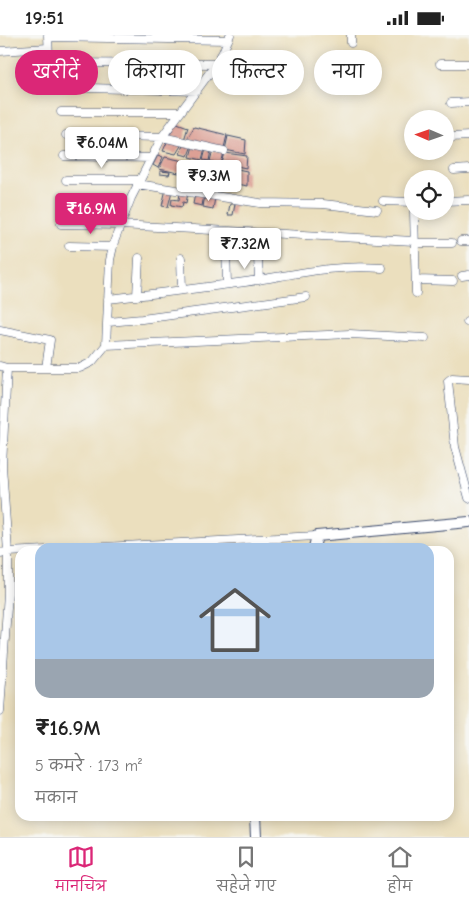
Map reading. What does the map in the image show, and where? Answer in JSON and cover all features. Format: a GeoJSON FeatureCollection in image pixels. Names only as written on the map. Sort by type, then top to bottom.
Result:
{"type":"FeatureCollection","features":[{"type":"Feature","properties":{"kind":"street"},"geometry":{"type":"LineString","coordinates":[[0,51],[48,48],[48,36],[229,38],[223,50]]}},
{"type":"Feature","properties":{"kind":"street"},"geometry":{"type":"LineString","coordinates":[[98,63],[212,64]]}},
{"type":"Feature","properties":{"kind":"street"},"geometry":{"type":"LineString","coordinates":[[440,64],[469,64]]}},
{"type":"Feature","properties":{"kind":"street"},"geometry":{"type":"LineString","coordinates":[[202,84],[212,70]]}},
{"type":"Feature","properties":{"kind":"street"},"geometry":{"type":"LineString","coordinates":[[0,711],[4,594],[1,445],[4,367],[80,368],[92,362],[106,345],[108,280],[113,247],[120,225],[138,182],[162,137],[194,95]]}},
{"type":"Feature","properties":{"kind":"street"},"geometry":{"type":"LineString","coordinates":[[451,103],[469,102]]}},
{"type":"Feature","properties":{"kind":"street"},"geometry":{"type":"LineString","coordinates":[[61,112],[180,112]]}},
{"type":"Feature","properties":{"kind":"street"},"geometry":{"type":"LineString","coordinates":[[66,135],[162,137],[224,151]]}},
{"type":"Feature","properties":{"kind":"street"},"geometry":{"type":"LineString","coordinates":[[454,137],[469,136]]}},
{"type":"Feature","properties":{"kind":"street"},"geometry":{"type":"LineString","coordinates":[[64,156],[151,158]]}},
{"type":"Feature","properties":{"kind":"street"},"geometry":{"type":"LineString","coordinates":[[454,169],[469,169]]}},
{"type":"Feature","properties":{"kind":"street"},"geometry":{"type":"LineString","coordinates":[[66,180],[138,182],[260,203],[323,204],[377,210]]}},
{"type":"Feature","properties":{"kind":"street"},"geometry":{"type":"LineString","coordinates":[[454,201],[469,200]]}},
{"type":"Feature","properties":{"kind":"street"},"geometry":{"type":"LineString","coordinates":[[383,201],[404,202]]}},
{"type":"Feature","properties":{"kind":"street"},"geometry":{"type":"LineString","coordinates":[[414,220],[416,293]]}},
{"type":"Feature","properties":{"kind":"street"},"geometry":{"type":"LineString","coordinates":[[61,224],[120,225],[452,243]]}},
{"type":"Feature","properties":{"kind":"street"},"geometry":{"type":"LineString","coordinates":[[257,233],[259,280]]}},
{"type":"Feature","properties":{"kind":"street"},"geometry":{"type":"LineString","coordinates":[[69,246],[113,247]]}},
{"type":"Feature","properties":{"kind":"street"},"geometry":{"type":"LineString","coordinates":[[226,246],[227,284]]}},
{"type":"Feature","properties":{"kind":"street"},"geometry":{"type":"LineString","coordinates":[[137,296],[139,258]]}},
{"type":"Feature","properties":{"kind":"street"},"geometry":{"type":"LineString","coordinates":[[181,258],[182,290]]}},
{"type":"Feature","properties":{"kind":"street"},"geometry":{"type":"LineString","coordinates":[[108,299],[259,280],[335,267],[382,269]]}},
{"type":"Feature","properties":{"kind":"street"},"geometry":{"type":"LineString","coordinates":[[416,280],[454,281]]}},
{"type":"Feature","properties":{"kind":"street"},"geometry":{"type":"LineString","coordinates":[[108,322],[306,297]]}},
{"type":"Feature","properties":{"kind":"street"},"geometry":{"type":"LineString","coordinates":[[0,329],[50,340],[46,369]]}},
{"type":"Feature","properties":{"kind":"street"},"geometry":{"type":"LineString","coordinates":[[106,345],[350,334],[425,338]]}},
{"type":"Feature","properties":{"kind":"street"},"geometry":{"type":"LineString","coordinates":[[469,379],[452,378],[448,381],[455,447],[469,498]]}},
{"type":"Feature","properties":{"kind":"street"},"geometry":{"type":"LineString","coordinates":[[121,546],[317,536],[469,522]]}},
{"type":"Feature","properties":{"kind":"street"},"geometry":{"type":"LineString","coordinates":[[314,546],[317,536]]}},
{"type":"Feature","properties":{"kind":"street"},"geometry":{"type":"LineString","coordinates":[[255,821],[256,837]]}},
{"type":"Feature","properties":{"kind":"building"},"geometry":{"type":"Polygon","coordinates":[[[177,123],[188,127],[184,140],[169,135],[177,123]]]}},
{"type":"Feature","properties":{"kind":"building"},"geometry":{"type":"Polygon","coordinates":[[[194,127],[227,135],[224,148],[187,139],[194,127]]]}},
{"type":"Feature","properties":{"kind":"building"},"geometry":{"type":"Polygon","coordinates":[[[228,136],[246,140],[245,154],[225,150],[228,136]]]}},
{"type":"Feature","properties":{"kind":"building"},"geometry":{"type":"Polygon","coordinates":[[[168,140],[182,144],[176,154],[163,151],[168,140]]]}},
{"type":"Feature","properties":{"kind":"building"},"geometry":{"type":"Polygon","coordinates":[[[184,142],[192,145],[188,156],[180,154],[184,142]]]}},
{"type":"Feature","properties":{"kind":"building"},"geometry":{"type":"Polygon","coordinates":[[[193,146],[205,148],[202,160],[190,157],[193,146]]]}},
{"type":"Feature","properties":{"kind":"building"},"geometry":{"type":"Polygon","coordinates":[[[206,149],[211,150],[209,161],[203,160],[206,149]]]}},
{"type":"Feature","properties":{"kind":"building"},"geometry":{"type":"Polygon","coordinates":[[[213,150],[224,153],[221,164],[210,161],[213,150]]]}},
{"type":"Feature","properties":{"kind":"building"},"geometry":{"type":"Polygon","coordinates":[[[225,153],[247,156],[246,168],[222,163],[225,153]]]}},
{"type":"Feature","properties":{"kind":"building"},"geometry":{"type":"Polygon","coordinates":[[[158,155],[163,157],[158,168],[153,165],[158,155]]]}},
{"type":"Feature","properties":{"kind":"building"},"geometry":{"type":"Polygon","coordinates":[[[165,157],[231,171],[229,183],[159,169],[165,157]]]}},
{"type":"Feature","properties":{"kind":"building"},"geometry":{"type":"Polygon","coordinates":[[[232,168],[247,171],[247,186],[231,183],[232,168]]]}},
{"type":"Feature","properties":{"kind":"building"},"geometry":{"type":"Polygon","coordinates":[[[160,171],[170,172],[169,175],[160,174],[160,171]]]}},
{"type":"Feature","properties":{"kind":"building"},"geometry":{"type":"Polygon","coordinates":[[[166,189],[172,191],[168,207],[162,206],[166,189]]]}},
{"type":"Feature","properties":{"kind":"building"},"geometry":{"type":"Polygon","coordinates":[[[180,192],[188,193],[186,203],[183,202],[182,207],[171,205],[172,199],[179,200],[180,192]]]}},
{"type":"Feature","properties":{"kind":"building"},"geometry":{"type":"Polygon","coordinates":[[[195,194],[204,195],[202,206],[193,204],[195,194]]]}},
{"type":"Feature","properties":{"kind":"building"},"geometry":{"type":"Polygon","coordinates":[[[205,195],[215,198],[213,209],[203,207],[205,195]]]}},
{"type":"Feature","properties":{"kind":"building"},"geometry":{"type":"Polygon","coordinates":[[[230,204],[235,204],[233,215],[228,215],[230,204]]]}}]}
